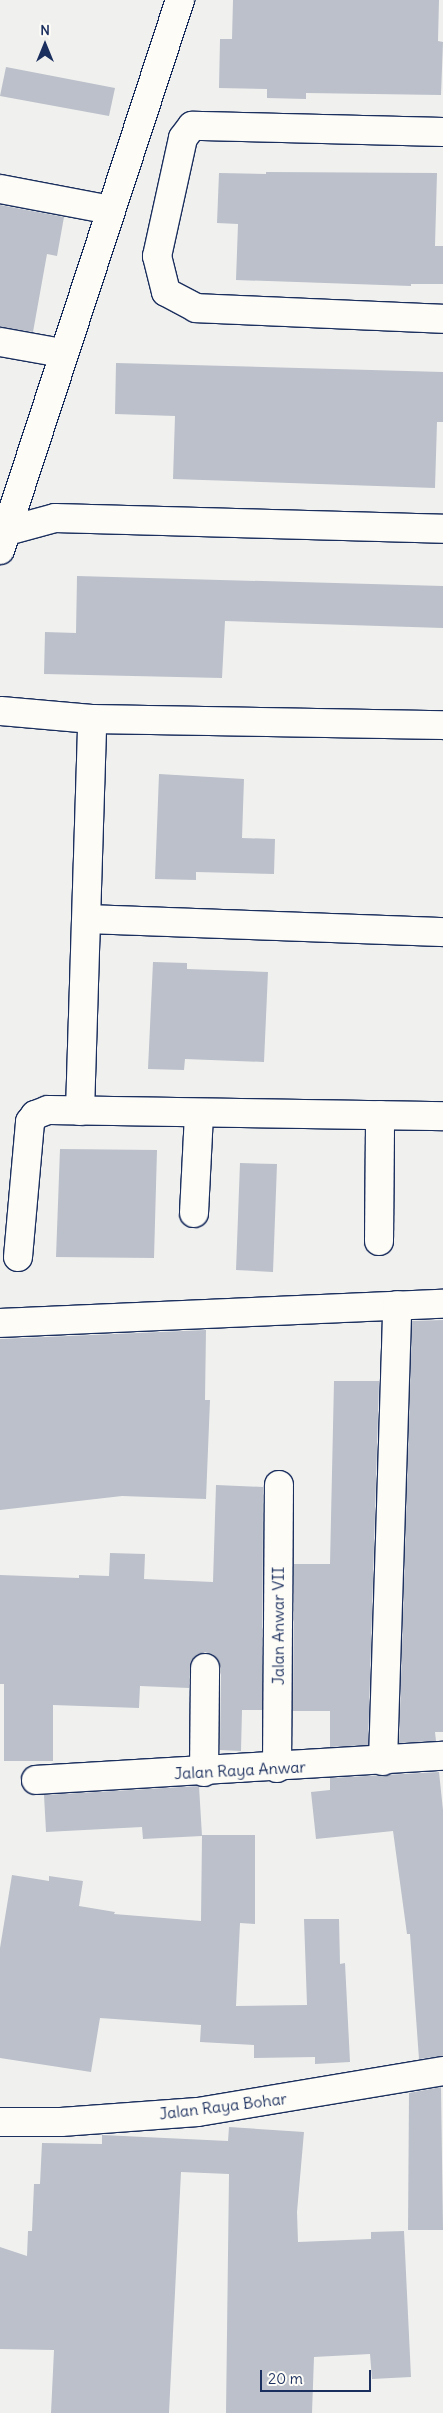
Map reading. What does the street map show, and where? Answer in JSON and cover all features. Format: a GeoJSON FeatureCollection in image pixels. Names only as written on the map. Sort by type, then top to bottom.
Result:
{"type":"FeatureCollection","features":[{"type":"Feature","properties":{"kind":"street"},"geometry":{"type":"LineString","coordinates":[[2,539],[180,0]]}},
{"type":"Feature","properties":{"kind":"street"},"geometry":{"type":"LineString","coordinates":[[443,132],[192,126],[183,138],[158,256],[166,292],[196,308],[443,318]]}},
{"type":"Feature","properties":{"kind":"street"},"geometry":{"type":"LineString","coordinates":[[0,189],[110,210]]}},
{"type":"Feature","properties":{"kind":"street"},"geometry":{"type":"LineString","coordinates":[[0,342],[62,353]]}},
{"type":"Feature","properties":{"kind":"street"},"geometry":{"type":"LineString","coordinates":[[2,539],[55,518],[443,529]]}},
{"type":"Feature","properties":{"kind":"street"},"geometry":{"type":"LineString","coordinates":[[1,711],[92,719],[443,725]]}},
{"type":"Feature","properties":{"kind":"street"},"geometry":{"type":"LineString","coordinates":[[80,1111],[92,719]]}},
{"type":"Feature","properties":{"kind":"street"},"geometry":{"type":"LineString","coordinates":[[87,919],[443,932]]}},
{"type":"Feature","properties":{"kind":"street"},"geometry":{"type":"LineString","coordinates":[[18,1257],[30,1122],[35,1115],[48,1110],[443,1116]]}},
{"type":"Feature","properties":{"kind":"street"},"geometry":{"type":"LineString","coordinates":[[194,1213],[199,1113]]}},
{"type":"Feature","properties":{"kind":"street"},"geometry":{"type":"LineString","coordinates":[[379,1241],[380,1115]]}},
{"type":"Feature","properties":{"kind":"street"},"geometry":{"type":"LineString","coordinates":[[0,1323],[443,1304]]}},
{"type":"Feature","properties":{"kind":"street"},"geometry":{"type":"LineString","coordinates":[[383,1761],[397,1305]]}},
{"type":"Feature","properties":{"kind":"street","name":"Jalan Anwar VII"},"geometry":{"type":"LineString","coordinates":[[277,1768],[279,1485]]}},
{"type":"Feature","properties":{"kind":"street"},"geometry":{"type":"LineString","coordinates":[[204,1772],[205,1668]]}},
{"type":"Feature","properties":{"kind":"street","name":"Jalan Raya Anwar"},"geometry":{"type":"LineString","coordinates":[[36,1780],[277,1768],[443,1756]]}},
{"type":"Feature","properties":{"kind":"street","name":"Jalan Raya Bohar"},"geometry":{"type":"LineString","coordinates":[[0,2122],[61,2122],[198,2112],[443,2071]]}},
{"type":"Feature","properties":{"kind":"building"},"geometry":{"type":"Polygon","coordinates":[[[233,0],[439,0],[438,41],[443,42],[441,95],[306,93],[306,99],[267,98],[267,89],[219,88],[220,39],[232,39],[233,0]]]}},
{"type":"Feature","properties":{"kind":"building"},"geometry":{"type":"Polygon","coordinates":[[[6,67],[115,88],[109,116],[0,96],[6,67]]]}},
{"type":"Feature","properties":{"kind":"building"},"geometry":{"type":"Polygon","coordinates":[[[266,172],[437,173],[435,246],[443,246],[443,284],[411,284],[411,286],[236,280],[238,224],[217,223],[219,173],[266,174],[266,172]]]}},
{"type":"Feature","properties":{"kind":"building"},"geometry":{"type":"Polygon","coordinates":[[[0,205],[64,217],[57,256],[47,254],[33,332],[0,327],[0,205]]]}},
{"type":"Feature","properties":{"kind":"building"},"geometry":{"type":"Polygon","coordinates":[[[116,363],[443,372],[443,422],[437,422],[435,488],[173,479],[175,416],[115,414],[116,363]]]}},
{"type":"Feature","properties":{"kind":"building"},"geometry":{"type":"Polygon","coordinates":[[[77,576],[443,586],[443,628],[225,621],[222,678],[44,674],[45,632],[76,633],[77,576]]]}},
{"type":"Feature","properties":{"kind":"building"},"geometry":{"type":"Polygon","coordinates":[[[159,774],[244,779],[242,838],[275,839],[274,874],[196,872],[196,880],[155,879],[159,774]]]}},
{"type":"Feature","properties":{"kind":"building"},"geometry":{"type":"Polygon","coordinates":[[[153,962],[187,963],[187,969],[268,972],[264,1062],[185,1059],[184,1070],[148,1069],[153,962]]]}},
{"type":"Feature","properties":{"kind":"building"},"geometry":{"type":"Polygon","coordinates":[[[60,1149],[157,1150],[154,1258],[56,1257],[60,1149]]]}},
{"type":"Feature","properties":{"kind":"building"},"geometry":{"type":"Polygon","coordinates":[[[240,1163],[277,1164],[273,1272],[236,1270],[240,1163]]]}},
{"type":"Feature","properties":{"kind":"building"},"geometry":{"type":"Polygon","coordinates":[[[443,1320],[443,1732],[435,1732],[436,1741],[399,1743],[412,1321],[443,1320]]]}},
{"type":"Feature","properties":{"kind":"building"},"geometry":{"type":"Polygon","coordinates":[[[206,1330],[205,1400],[210,1400],[206,1499],[122,1496],[0,1510],[0,1339],[206,1330]]]}},
{"type":"Feature","properties":{"kind":"building"},"geometry":{"type":"Polygon","coordinates":[[[334,1381],[379,1381],[368,1745],[330,1747],[330,1711],[293,1711],[294,1564],[330,1564],[334,1381]]]}},
{"type":"Feature","properties":{"kind":"building"},"geometry":{"type":"Polygon","coordinates":[[[216,1485],[263,1487],[262,1710],[242,1710],[241,1751],[220,1750],[221,1668],[213,1655],[205,1652],[191,1661],[189,1688],[140,1686],[139,1708],[53,1705],[53,1761],[4,1761],[4,1684],[0,1684],[0,1575],[79,1578],[79,1575],[109,1576],[110,1553],[145,1554],[144,1579],[213,1582],[216,1485]]]}},
{"type":"Feature","properties":{"kind":"building"},"geometry":{"type":"Polygon","coordinates":[[[439,1772],[443,1810],[443,2056],[419,2059],[410,1934],[407,1934],[393,1831],[316,1839],[311,1792],[330,1790],[330,1778],[439,1772]]]}},
{"type":"Feature","properties":{"kind":"building"},"geometry":{"type":"Polygon","coordinates":[[[199,1786],[202,1836],[143,1839],[142,1827],[46,1832],[44,1795],[199,1786]]]}},
{"type":"Feature","properties":{"kind":"building"},"geometry":{"type":"Polygon","coordinates":[[[202,1835],[255,1835],[255,1924],[240,1923],[236,2006],[307,2005],[304,1919],[339,1919],[340,1964],[345,1963],[350,2062],[315,2064],[315,2057],[254,2058],[254,2045],[200,2042],[201,2025],[100,2018],[91,2072],[0,2058],[0,1948],[12,1875],[49,1881],[49,1876],[83,1881],[79,1906],[115,1912],[114,1914],[201,1921],[202,1835]]]}},
{"type":"Feature","properties":{"kind":"building"},"geometry":{"type":"Polygon","coordinates":[[[441,2087],[443,2230],[408,2230],[409,2093],[441,2087]]]}},
{"type":"Feature","properties":{"kind":"building"},"geometry":{"type":"Polygon","coordinates":[[[229,2127],[304,2132],[297,2212],[298,2242],[371,2239],[371,2232],[404,2231],[411,2377],[372,2379],[370,2354],[314,2357],[312,2413],[226,2413],[229,2174],[181,2172],[169,2413],[51,2413],[54,2350],[0,2349],[0,2247],[27,2256],[28,2231],[32,2231],[34,2184],[40,2184],[42,2143],[102,2144],[102,2135],[228,2141],[229,2127]]]}}]}
